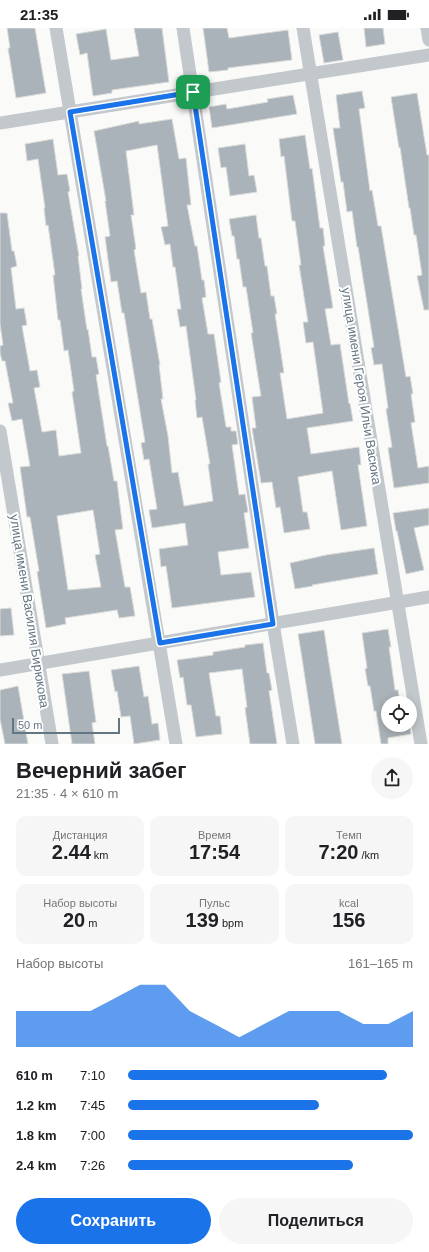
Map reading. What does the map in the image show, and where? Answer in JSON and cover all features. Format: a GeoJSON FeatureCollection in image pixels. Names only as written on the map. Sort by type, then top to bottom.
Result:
{"type":"FeatureCollection","features":[{"type":"Feature","properties":{"kind":"street"},"geometry":{"type":"LineString","coordinates":[[56,28],[176,744]]}},
{"type":"Feature","properties":{"kind":"street"},"geometry":{"type":"LineString","coordinates":[[183,28],[273,624],[293,744]]}},
{"type":"Feature","properties":{"kind":"street","name":"улица имени Героя Ильи Васюка"},"geometry":{"type":"LineString","coordinates":[[303,28],[421,744]]}},
{"type":"Feature","properties":{"kind":"street"},"geometry":{"type":"LineString","coordinates":[[427,28],[429,40]]}},
{"type":"Feature","properties":{"kind":"street"},"geometry":{"type":"LineString","coordinates":[[0,123],[429,55]]}},
{"type":"Feature","properties":{"kind":"street","name":"улица имени Василия Бирюкова"},"geometry":{"type":"LineString","coordinates":[[0,431],[52,744]]}},
{"type":"Feature","properties":{"kind":"street"},"geometry":{"type":"LineString","coordinates":[[0,670],[429,597]]}},
{"type":"Feature","properties":{"kind":"building"},"geometry":{"type":"Polygon","coordinates":[[[7,28],[35,28],[46,93],[16,98],[8,48],[10,48],[7,28]]]}},
{"type":"Feature","properties":{"kind":"building"},"geometry":{"type":"Polygon","coordinates":[[[134,28],[162,28],[169,82],[112,90],[112,93],[93,96],[87,53],[80,55],[76,34],[106,29],[111,60],[139,56],[134,28]]]}},
{"type":"Feature","properties":{"kind":"building"},"geometry":{"type":"Polygon","coordinates":[[[203,28],[227,28],[229,38],[288,30],[292,60],[228,68],[228,70],[209,72],[203,28]]]}},
{"type":"Feature","properties":{"kind":"building"},"geometry":{"type":"Polygon","coordinates":[[[364,28],[383,28],[385,44],[366,47],[364,28]]]}},
{"type":"Feature","properties":{"kind":"building"},"geometry":{"type":"Polygon","coordinates":[[[338,32],[343,60],[324,63],[319,35],[338,32]]]}},
{"type":"Feature","properties":{"kind":"building"},"geometry":{"type":"Polygon","coordinates":[[[362,91],[365,108],[359,109],[370,191],[372,190],[378,226],[381,226],[406,377],[410,376],[415,422],[411,423],[418,468],[429,466],[429,483],[394,488],[388,448],[392,447],[386,409],[388,408],[382,364],[374,365],[371,348],[374,347],[352,211],[347,212],[333,128],[340,128],[336,95],[362,91]]]}},
{"type":"Feature","properties":{"kind":"building"},"geometry":{"type":"Polygon","coordinates":[[[417,93],[427,155],[429,155],[429,310],[424,310],[417,276],[422,275],[416,235],[414,235],[409,208],[391,97],[417,93]]]}},
{"type":"Feature","properties":{"kind":"building"},"geometry":{"type":"Polygon","coordinates":[[[293,95],[297,114],[212,128],[209,107],[226,104],[227,109],[268,102],[267,99],[293,95]]]}},
{"type":"Feature","properties":{"kind":"building"},"geometry":{"type":"Polygon","coordinates":[[[172,119],[179,159],[186,158],[191,205],[187,205],[195,246],[197,246],[202,280],[204,280],[206,297],[202,298],[208,334],[214,334],[221,382],[219,383],[226,427],[231,427],[231,431],[236,431],[238,444],[232,445],[239,495],[245,494],[248,512],[244,513],[249,548],[218,552],[221,575],[251,572],[255,597],[172,608],[166,566],[161,567],[159,549],[188,545],[185,523],[152,528],[149,510],[157,509],[149,459],[144,460],[141,443],[145,442],[124,313],[122,313],[117,281],[111,282],[105,237],[110,236],[106,201],[94,131],[139,121],[139,124],[172,119]],[[157,145],[126,151],[134,215],[131,215],[136,249],[134,250],[141,293],[146,292],[150,319],[152,319],[160,365],[163,399],[161,399],[168,436],[172,473],[178,472],[184,506],[213,501],[208,464],[210,464],[202,417],[197,418],[186,326],[180,327],[177,309],[181,309],[175,267],[173,267],[170,244],[165,245],[161,227],[168,226],[157,145]]]}},
{"type":"Feature","properties":{"kind":"building"},"geometry":{"type":"Polygon","coordinates":[[[305,135],[310,169],[312,168],[320,228],[323,228],[325,246],[323,246],[333,308],[325,309],[331,345],[340,344],[353,421],[307,428],[311,454],[359,447],[361,465],[358,465],[367,526],[341,530],[332,471],[298,477],[303,512],[307,512],[310,529],[284,533],[280,507],[276,508],[272,482],[261,483],[252,428],[256,428],[252,397],[261,396],[251,333],[253,333],[246,287],[243,287],[239,259],[237,259],[234,236],[232,236],[229,219],[256,215],[265,266],[267,266],[271,296],[274,296],[277,314],[275,314],[284,373],[280,373],[287,419],[323,413],[313,342],[306,343],[303,322],[308,322],[299,265],[301,265],[295,221],[292,221],[284,156],[281,157],[279,139],[305,135]]]}},
{"type":"Feature","properties":{"kind":"building"},"geometry":{"type":"Polygon","coordinates":[[[53,139],[58,175],[67,174],[70,191],[68,192],[79,256],[81,289],[87,330],[88,329],[92,357],[96,357],[99,374],[96,375],[107,446],[114,481],[117,481],[123,529],[115,530],[125,587],[130,587],[135,616],[119,618],[117,610],[65,618],[66,624],[46,628],[37,572],[39,571],[30,517],[27,517],[20,467],[30,466],[22,419],[12,421],[8,403],[13,403],[5,361],[2,361],[0,353],[0,346],[3,345],[0,324],[0,213],[7,213],[12,251],[14,251],[17,266],[11,268],[16,309],[24,308],[27,325],[22,326],[30,371],[37,370],[40,387],[34,388],[42,432],[56,430],[59,456],[81,453],[72,392],[74,391],[68,350],[64,351],[60,320],[58,320],[53,275],[55,275],[48,225],[46,226],[38,159],[27,161],[25,144],[53,139]],[[93,510],[57,516],[68,590],[101,587],[95,555],[100,554],[93,510]]]}},
{"type":"Feature","properties":{"kind":"building"},"geometry":{"type":"Polygon","coordinates":[[[245,144],[249,176],[254,175],[257,192],[230,196],[226,167],[221,168],[218,148],[245,144]]]}},
{"type":"Feature","properties":{"kind":"building"},"geometry":{"type":"Polygon","coordinates":[[[429,508],[429,525],[414,528],[424,570],[406,574],[393,513],[429,508]]]}},
{"type":"Feature","properties":{"kind":"building"},"geometry":{"type":"Polygon","coordinates":[[[374,548],[378,574],[295,589],[290,563],[326,555],[374,548]]]}},
{"type":"Feature","properties":{"kind":"building"},"geometry":{"type":"Polygon","coordinates":[[[11,608],[14,635],[0,636],[0,609],[11,608]]]}},
{"type":"Feature","properties":{"kind":"building"},"geometry":{"type":"Polygon","coordinates":[[[388,629],[395,690],[398,690],[399,696],[381,696],[381,732],[411,732],[411,734],[388,738],[388,744],[381,744],[376,711],[374,711],[370,686],[368,686],[365,669],[367,668],[362,633],[388,629]]]}},
{"type":"Feature","properties":{"kind":"building"},"geometry":{"type":"Polygon","coordinates":[[[324,630],[342,744],[315,744],[298,634],[324,630]]]}},
{"type":"Feature","properties":{"kind":"building"},"geometry":{"type":"Polygon","coordinates":[[[263,643],[267,673],[269,673],[272,690],[269,691],[277,744],[250,744],[242,669],[209,673],[216,716],[220,716],[222,734],[196,737],[191,705],[187,705],[183,677],[180,678],[177,660],[213,655],[213,652],[245,647],[245,645],[263,643]]]}},
{"type":"Feature","properties":{"kind":"building"},"geometry":{"type":"Polygon","coordinates":[[[139,666],[144,697],[148,696],[152,724],[158,723],[160,740],[134,744],[130,716],[121,717],[117,691],[115,692],[111,670],[139,666]]]}},
{"type":"Feature","properties":{"kind":"building"},"geometry":{"type":"Polygon","coordinates":[[[89,671],[96,722],[92,723],[95,744],[72,744],[62,674],[89,671]]]}},
{"type":"Feature","properties":{"kind":"building"},"geometry":{"type":"Polygon","coordinates":[[[18,686],[28,744],[5,744],[0,719],[0,690],[18,686]]]}},
{"type":"Feature","properties":{"kind":"route"},"geometry":{"type":"LineString","coordinates":[[193,92],[273,624],[160,643],[70,112],[193,92]]}}]}
